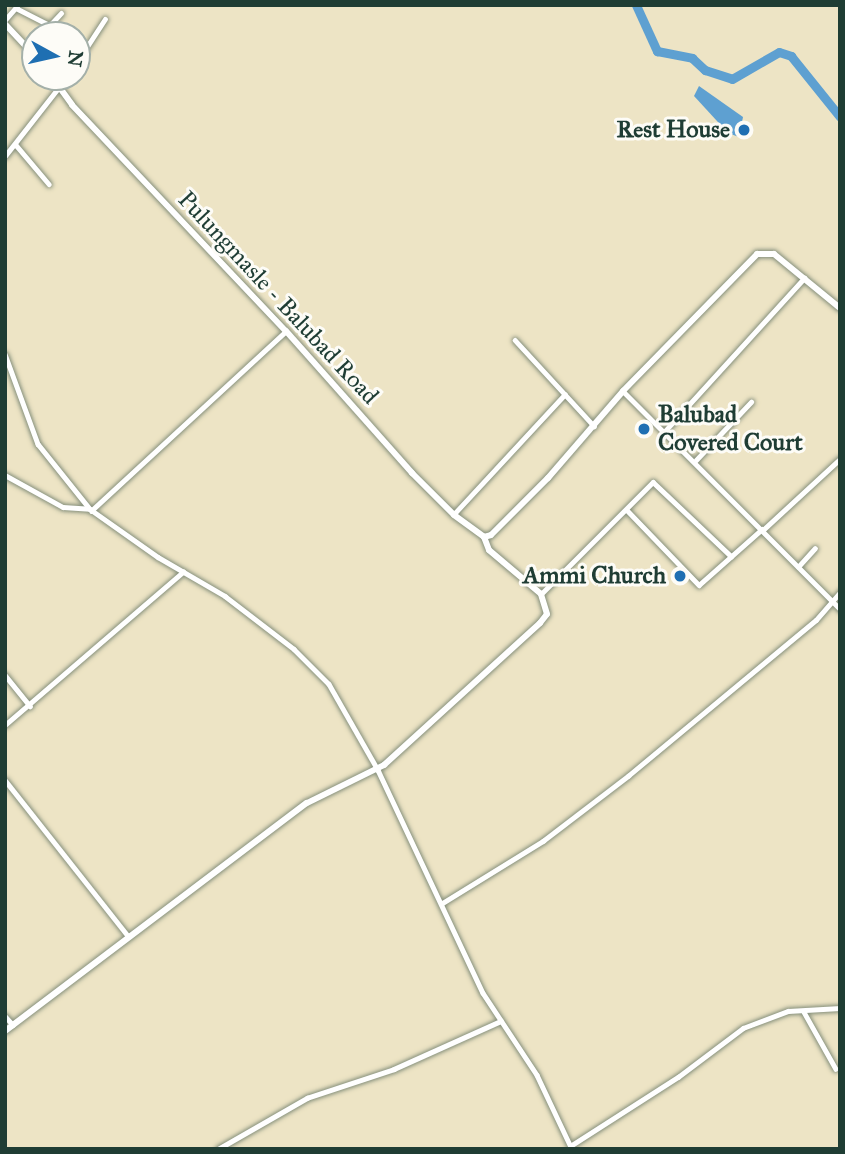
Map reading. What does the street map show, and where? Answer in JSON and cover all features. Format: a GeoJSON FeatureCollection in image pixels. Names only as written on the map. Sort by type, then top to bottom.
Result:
{"type":"FeatureCollection","features":[{"type":"Feature","properties":{"kind":"street"},"geometry":{"type":"LineString","coordinates":[[21,40],[5,22],[17,7],[50,25],[61,13]]}},
{"type":"Feature","properties":{"kind":"street"},"geometry":{"type":"LineString","coordinates":[[91,34],[105,19]]}},
{"type":"Feature","properties":{"kind":"street"},"geometry":{"type":"LineString","coordinates":[[5,156],[57,91]]}},
{"type":"Feature","properties":{"kind":"street","name":"Pulungmasle - Balubad Road"},"geometry":{"type":"LineString","coordinates":[[62,91],[454,515],[484,537],[489,550],[541,594]]}},
{"type":"Feature","properties":{"kind":"street"},"geometry":{"type":"LineString","coordinates":[[16,145],[50,184]]}},
{"type":"Feature","properties":{"kind":"street"},"geometry":{"type":"LineString","coordinates":[[484,537],[491,535],[594,426],[623,391],[757,254],[774,254],[840,308]]}},
{"type":"Feature","properties":{"kind":"street"},"geometry":{"type":"LineString","coordinates":[[664,430],[804,278]]}},
{"type":"Feature","properties":{"kind":"street"},"geometry":{"type":"LineString","coordinates":[[5,475],[63,508],[90,510],[286,331]]}},
{"type":"Feature","properties":{"kind":"street"},"geometry":{"type":"LineString","coordinates":[[515,341],[594,426]]}},
{"type":"Feature","properties":{"kind":"street"},"geometry":{"type":"LineString","coordinates":[[5,354],[38,444],[90,510],[183,572],[225,596],[313,667],[328,684],[378,770],[441,904],[501,1021],[537,1075],[572,1147],[743,1028],[788,1011],[840,1008]]}},
{"type":"Feature","properties":{"kind":"street"},"geometry":{"type":"LineString","coordinates":[[623,391],[696,460],[840,609]]}},
{"type":"Feature","properties":{"kind":"street"},"geometry":{"type":"LineString","coordinates":[[454,515],[565,394]]}},
{"type":"Feature","properties":{"kind":"street"},"geometry":{"type":"LineString","coordinates":[[696,460],[751,402]]}},
{"type":"Feature","properties":{"kind":"street"},"geometry":{"type":"LineString","coordinates":[[627,510],[699,585],[840,459]]}},
{"type":"Feature","properties":{"kind":"street"},"geometry":{"type":"LineString","coordinates":[[5,1031],[307,803],[378,770],[540,623],[547,614],[541,594],[653,482],[731,556]]}},
{"type":"Feature","properties":{"kind":"street"},"geometry":{"type":"LineString","coordinates":[[797,567],[815,548]]}},
{"type":"Feature","properties":{"kind":"street"},"geometry":{"type":"LineString","coordinates":[[5,725],[183,572]]}},
{"type":"Feature","properties":{"kind":"street"},"geometry":{"type":"LineString","coordinates":[[441,904],[493,875],[628,776],[816,620],[840,592]]}},
{"type":"Feature","properties":{"kind":"street"},"geometry":{"type":"LineString","coordinates":[[5,675],[30,706]]}},
{"type":"Feature","properties":{"kind":"street"},"geometry":{"type":"LineString","coordinates":[[5,780],[128,936]]}},
{"type":"Feature","properties":{"kind":"street"},"geometry":{"type":"LineString","coordinates":[[804,1012],[836,1069]]}},
{"type":"Feature","properties":{"kind":"street"},"geometry":{"type":"LineString","coordinates":[[5,1016],[13,1026]]}},
{"type":"Feature","properties":{"kind":"street"},"geometry":{"type":"LineString","coordinates":[[218,1149],[307,1098],[394,1069],[501,1021]]}},
{"type":"Feature","properties":{"kind":"water"},"geometry":{"type":"Polygon","coordinates":[[[699,86],[743,117],[739,137],[728,133],[694,96],[699,86]]]}},
{"type":"Feature","properties":{"kind":"waterway"},"geometry":{"type":"LineString","coordinates":[[636,5],[657,51],[692,58],[705,70],[732,79],[779,52],[791,56],[840,117]]}},
{"type":"Feature","properties":{"kind":"place","name":"Rest House"},"geometry":{"type":"Point","coordinates":[744,130]}},
{"type":"Feature","properties":{"kind":"place","name":"Balubad Covered Court"},"geometry":{"type":"Point","coordinates":[644,429]}},
{"type":"Feature","properties":{"kind":"place","name":"Ammi Church"},"geometry":{"type":"Point","coordinates":[680,576]}}]}
